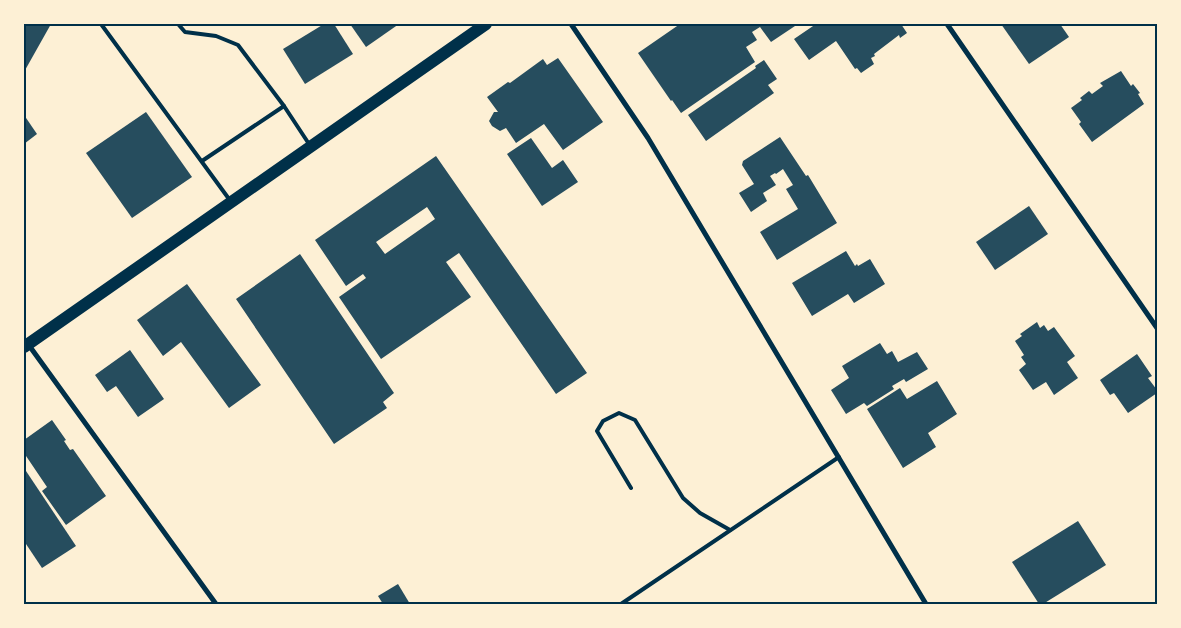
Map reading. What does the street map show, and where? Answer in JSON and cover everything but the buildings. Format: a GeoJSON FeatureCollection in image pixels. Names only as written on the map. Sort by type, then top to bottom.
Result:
{"type":"FeatureCollection","features":[{"type":"Feature","properties":{"kind":"main road"},"geometry":{"type":"LineString","coordinates":[[26,345],[486,24]]}},
{"type":"Feature","properties":{"kind":"street"},"geometry":{"type":"LineString","coordinates":[[571,24],[648,138],[926,604]]}},
{"type":"Feature","properties":{"kind":"street"},"geometry":{"type":"LineString","coordinates":[[947,24],[1157,328]]}},
{"type":"Feature","properties":{"kind":"street"},"geometry":{"type":"LineString","coordinates":[[26,345],[216,604]]}},
{"type":"Feature","properties":{"kind":"lane"},"geometry":{"type":"LineString","coordinates":[[100,24],[231,202]]}},
{"type":"Feature","properties":{"kind":"lane"},"geometry":{"type":"LineString","coordinates":[[178,24],[185,32],[216,36],[238,44],[311,146]]}},
{"type":"Feature","properties":{"kind":"lane"},"geometry":{"type":"LineString","coordinates":[[202,162],[284,106]]}},
{"type":"Feature","properties":{"kind":"lane"},"geometry":{"type":"LineString","coordinates":[[631,488],[597,431],[603,421],[619,413],[635,420],[683,498],[700,513],[730,530]]}},
{"type":"Feature","properties":{"kind":"lane"},"geometry":{"type":"LineString","coordinates":[[621,604],[839,457]]}}]}
